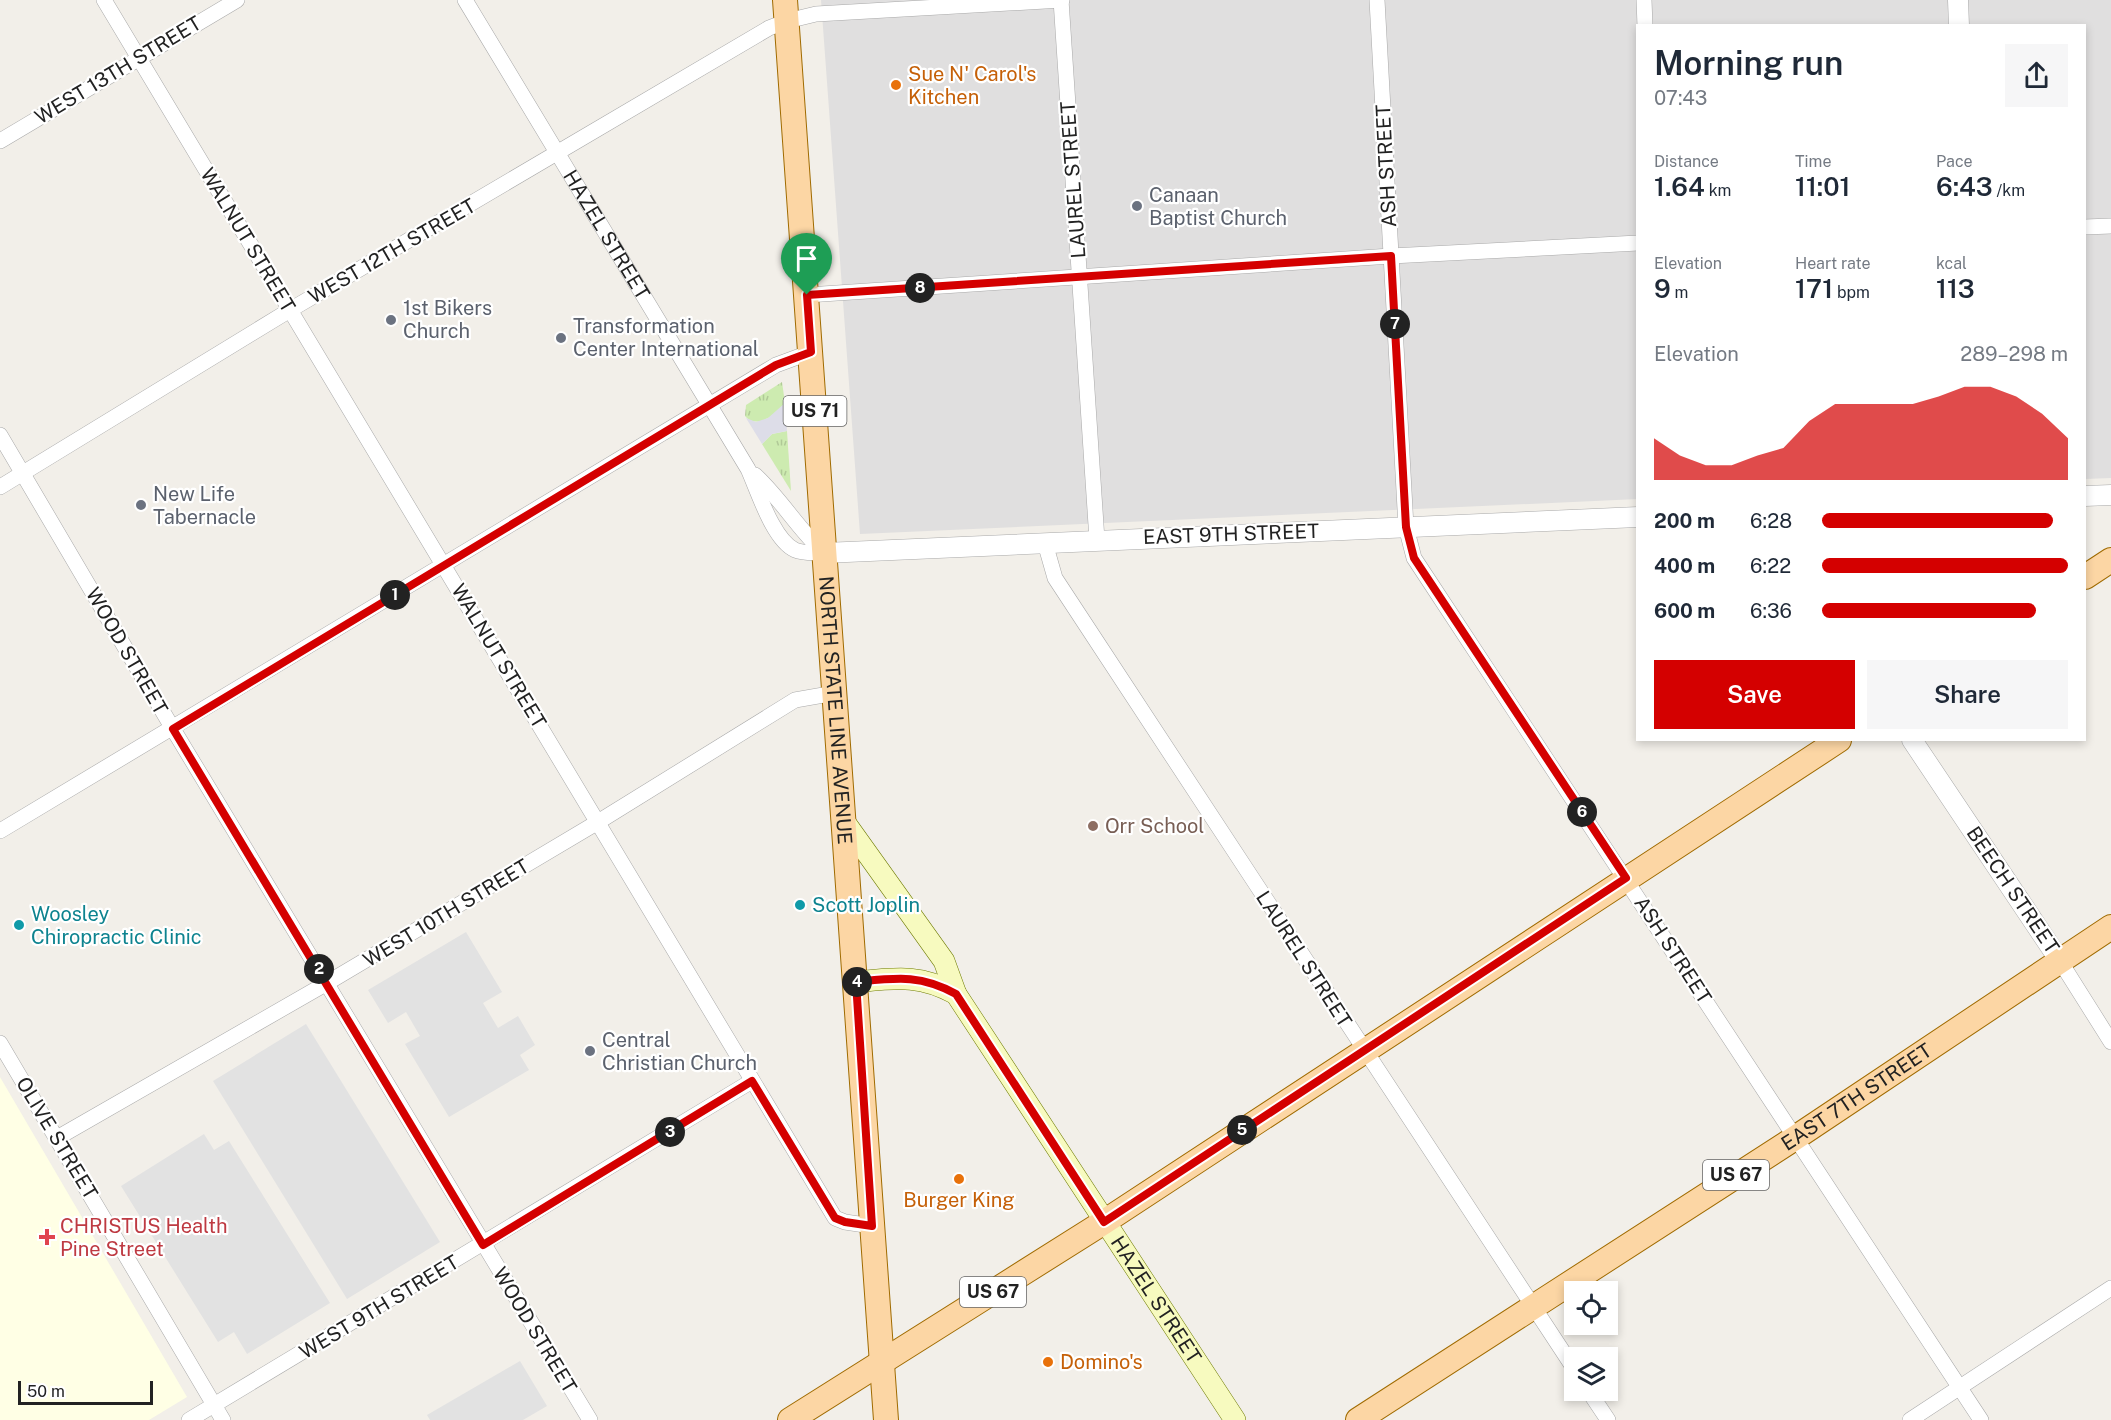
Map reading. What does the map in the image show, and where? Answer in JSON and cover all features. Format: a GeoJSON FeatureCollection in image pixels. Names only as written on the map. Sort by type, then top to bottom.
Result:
{"type":"FeatureCollection","features":[{"type":"Feature","properties":{"kind":"main road","name":"NORTH STATE LINE AVENUE"},"geometry":{"type":"LineString","coordinates":[[786,10],[886,1420]]}},
{"type":"Feature","properties":{"kind":"main road"},"geometry":{"type":"LineString","coordinates":[[2086,576],[2111,560]]}},
{"type":"Feature","properties":{"kind":"main road","name":"US 67"},"geometry":{"type":"LineString","coordinates":[[790,1420],[1104,1222],[1363,1049],[1837,741]]}},
{"type":"Feature","properties":{"kind":"main road","name":"HAZEL STREET"},"geometry":{"type":"LineString","coordinates":[[844,821],[944,961],[956,994],[1235,1420]]}},
{"type":"Feature","properties":{"kind":"main road","name":"EAST 7TH STREET"},"geometry":{"type":"LineString","coordinates":[[1358,1420],[1795,1138],[2111,927]]}},
{"type":"Feature","properties":{"kind":"main road"},"geometry":{"type":"LineString","coordinates":[[856,982],[919,978],[937,983],[956,994]]}},
{"type":"Feature","properties":{"kind":"street","name":"WALNUT STREET"},"geometry":{"type":"LineString","coordinates":[[104,0],[835,1218],[872,1226]]}},
{"type":"Feature","properties":{"kind":"street","name":"WEST 13TH STREET"},"geometry":{"type":"LineString","coordinates":[[0,141],[237,0]]}},
{"type":"Feature","properties":{"kind":"street","name":"HAZEL STREET"},"geometry":{"type":"LineString","coordinates":[[465,0],[748,469],[772,523],[788,545],[802,552],[824,553]]}},
{"type":"Feature","properties":{"kind":"street","name":"WEST 12TH STREET"},"geometry":{"type":"LineString","coordinates":[[0,487],[290,310],[750,39],[786,10],[828,14],[1061,0]]}},
{"type":"Feature","properties":{"kind":"street","name":"LAUREL STREET"},"geometry":{"type":"LineString","coordinates":[[1061,0],[1097,540]]}},
{"type":"Feature","properties":{"kind":"street","name":"ASH STREET"},"geometry":{"type":"LineString","coordinates":[[1377,0],[1406,527],[1410,547],[1418,566],[1626,878],[1981,1420]]}},
{"type":"Feature","properties":{"kind":"street"},"geometry":{"type":"LineString","coordinates":[[1644,0],[1645,24]]}},
{"type":"Feature","properties":{"kind":"street"},"geometry":{"type":"LineString","coordinates":[[1958,0],[1959,24]]}},
{"type":"Feature","properties":{"kind":"street"},"geometry":{"type":"LineString","coordinates":[[2086,227],[2111,226]]}},
{"type":"Feature","properties":{"kind":"street"},"geometry":{"type":"LineString","coordinates":[[807,295],[1391,256],[1636,243]]}},
{"type":"Feature","properties":{"kind":"street"},"geometry":{"type":"LineString","coordinates":[[0,831],[710,407],[776,365],[811,352]]}},
{"type":"Feature","properties":{"kind":"street","name":"WOOD STREET"},"geometry":{"type":"LineString","coordinates":[[0,435],[173,729],[590,1420]]}},
{"type":"Feature","properties":{"kind":"street"},"geometry":{"type":"LineString","coordinates":[[2086,496],[2111,495]]}},
{"type":"Feature","properties":{"kind":"street","name":"EAST 9TH STREET"},"geometry":{"type":"LineString","coordinates":[[824,553],[1636,517]]}},
{"type":"Feature","properties":{"kind":"street","name":"LAUREL STREET"},"geometry":{"type":"LineString","coordinates":[[1045,543],[1055,578],[1564,1353]]}},
{"type":"Feature","properties":{"kind":"street","name":"WEST 10TH STREET"},"geometry":{"type":"LineString","coordinates":[[57,1138],[327,983],[598,822],[795,700],[835,693]]}},
{"type":"Feature","properties":{"kind":"street","name":"BEECH STREET"},"geometry":{"type":"LineString","coordinates":[[1913,741],[2060,961],[2111,1042]]}},
{"type":"Feature","properties":{"kind":"street","name":"OLIVE STREET"},"geometry":{"type":"LineString","coordinates":[[0,1043],[223,1420]]}},
{"type":"Feature","properties":{"kind":"street","name":"WEST 9TH STREET"},"geometry":{"type":"LineString","coordinates":[[189,1420],[752,1081]]}},
{"type":"Feature","properties":{"kind":"street"},"geometry":{"type":"LineString","coordinates":[[1910,1420],[2111,1288]]}},
{"type":"Feature","properties":{"kind":"street"},"geometry":{"type":"LineString","coordinates":[[1595,1401],[1608,1420]]}},
{"type":"Feature","properties":{"kind":"shaded area"},"geometry":{"type":"Polygon","coordinates":[[[821,0],[2111,0],[2111,478],[2086,479],[2086,24],[1636,24],[1636,499],[860,534],[821,0]]]}},
{"type":"Feature","properties":{"kind":"shaded area"},"geometry":{"type":"Polygon","coordinates":[[[785,403],[787,431],[772,434],[762,444],[746,418],[756,422],[768,418],[785,403]]]}},
{"type":"Feature","properties":{"kind":"shaded area"},"geometry":{"type":"Polygon","coordinates":[[[466,932],[502,992],[483,1003],[498,1028],[518,1016],[535,1045],[520,1055],[529,1070],[449,1117],[405,1044],[420,1036],[406,1012],[388,1023],[368,990],[466,932]]]}},
{"type":"Feature","properties":{"kind":"shaded area"},"geometry":{"type":"Polygon","coordinates":[[[306,1024],[440,1242],[347,1299],[213,1081],[306,1024]]]}},
{"type":"Feature","properties":{"kind":"shaded area","name":"CHRISTUS Health Pine Street"},"geometry":{"type":"Polygon","coordinates":[[[0,1077],[187,1397],[149,1420],[0,1420],[0,1077]]]}},
{"type":"Feature","properties":{"kind":"shaded area"},"geometry":{"type":"Polygon","coordinates":[[[204,1134],[214,1150],[229,1141],[330,1303],[247,1354],[234,1332],[218,1342],[121,1186],[204,1134]]]}},
{"type":"Feature","properties":{"kind":"shaded area"},"geometry":{"type":"Polygon","coordinates":[[[520,1361],[547,1406],[523,1420],[430,1420],[427,1415],[520,1361]]]}},
{"type":"Feature","properties":{"kind":"green space"},"geometry":{"type":"Polygon","coordinates":[[[782,382],[785,403],[777,412],[761,421],[750,420],[745,416],[746,405],[782,382]]]}},
{"type":"Feature","properties":{"kind":"green space"},"geometry":{"type":"Polygon","coordinates":[[[787,431],[791,491],[762,444],[772,434],[787,431]]]}},
{"type":"Feature","properties":{"kind":"place","name":"Sue N' Carol's Kitchen"},"geometry":{"type":"Point","coordinates":[896,85]}},
{"type":"Feature","properties":{"kind":"place","name":"Canaan Baptist Church"},"geometry":{"type":"Point","coordinates":[1137,206]}},
{"type":"Feature","properties":{"kind":"place","name":"1st Bikers Church"},"geometry":{"type":"Point","coordinates":[391,320]}},
{"type":"Feature","properties":{"kind":"place","name":"Transformation Center International"},"geometry":{"type":"Point","coordinates":[561,338]}},
{"type":"Feature","properties":{"kind":"place","name":"New Life Tabernacle"},"geometry":{"type":"Point","coordinates":[141,505]}},
{"type":"Feature","properties":{"kind":"place","name":"Orr School"},"geometry":{"type":"Point","coordinates":[1093,826]}},
{"type":"Feature","properties":{"kind":"place","name":"Scott Joplin"},"geometry":{"type":"Point","coordinates":[800,905]}},
{"type":"Feature","properties":{"kind":"place","name":"Woosley Chiropractic Clinic"},"geometry":{"type":"Point","coordinates":[19,925]}},
{"type":"Feature","properties":{"kind":"place","name":"Central Christian Church"},"geometry":{"type":"Point","coordinates":[590,1051]}},
{"type":"Feature","properties":{"kind":"place","name":"Burger King"},"geometry":{"type":"Point","coordinates":[959,1179]}},
{"type":"Feature","properties":{"kind":"place","name":"CHRISTUS Health Pine Street"},"geometry":{"type":"Point","coordinates":[47,1237]}},
{"type":"Feature","properties":{"kind":"place","name":"Domino's"},"geometry":{"type":"Point","coordinates":[1048,1362]}},
{"type":"Feature","properties":{"kind":"route"},"geometry":{"type":"LineString","coordinates":[[1391,256],[1406,527],[1414,558],[1626,878],[1363,1049],[1104,1222],[956,994],[937,983],[919,978],[901,978],[856,982],[872,1226],[840,1221],[835,1218],[752,1081],[483,1245],[173,729],[710,407],[776,365],[811,352],[807,295],[1391,256]]}}]}
